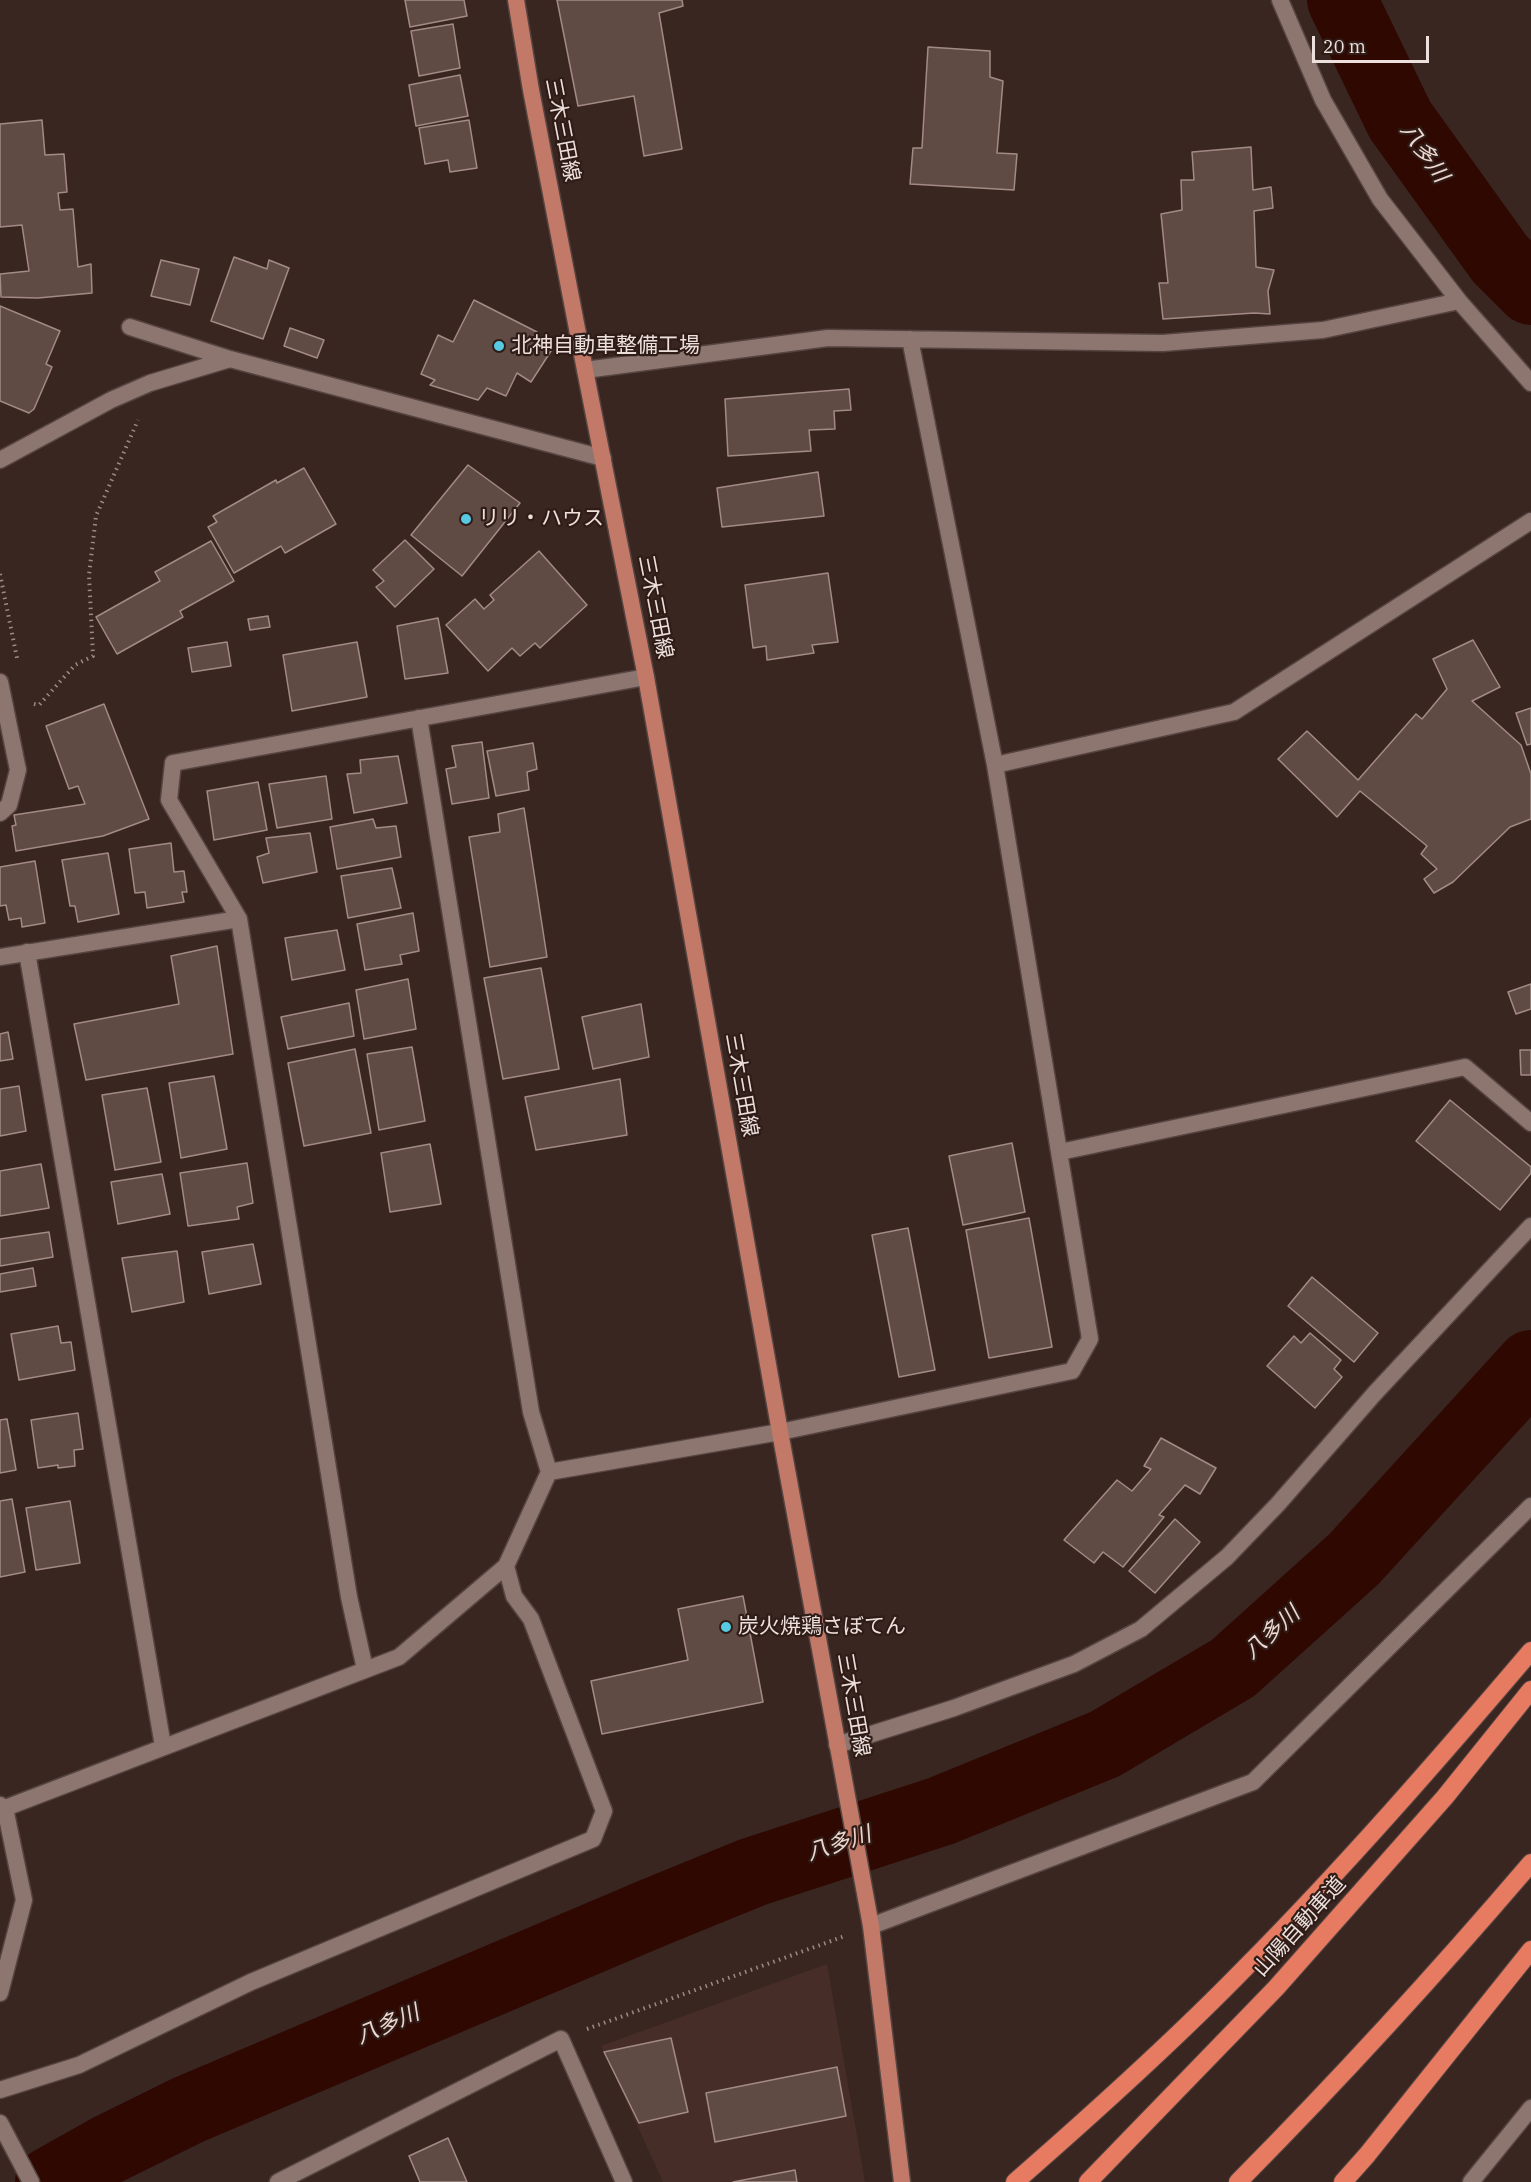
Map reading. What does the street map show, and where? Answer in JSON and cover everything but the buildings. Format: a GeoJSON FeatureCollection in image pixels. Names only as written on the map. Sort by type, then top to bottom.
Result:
{"type":"FeatureCollection","features":[{"type":"Feature","properties":{"kind":"highway"},"geometry":{"type":"LineString","coordinates":[[1016,2182],[1100,2108],[1245,1968],[1420,1780],[1531,1651]]}},
{"type":"Feature","properties":{"kind":"highway","name":"山陽自動車道"},"geometry":{"type":"LineString","coordinates":[[1088,2182],[1276,1988],[1445,1797],[1531,1690]]}},
{"type":"Feature","properties":{"kind":"highway"},"geometry":{"type":"LineString","coordinates":[[1238,2182],[1322,2097],[1472,1933],[1531,1863]]}},
{"type":"Feature","properties":{"kind":"highway"},"geometry":{"type":"LineString","coordinates":[[1343,2182],[1531,1950]]}},
{"type":"Feature","properties":{"kind":"main road","name":"三木三田線"},"geometry":{"type":"LineString","coordinates":[[516,0],[531,90],[646,677],[780,1432],[871,1926],[902,2182]]}},
{"type":"Feature","properties":{"kind":"street"},"geometry":{"type":"LineString","coordinates":[[1280,0],[1323,100],[1380,199],[1459,301],[1531,383]]}},
{"type":"Feature","properties":{"kind":"street"},"geometry":{"type":"LineString","coordinates":[[585,370],[828,338],[1163,343],[1323,330],[1459,301]]}},
{"type":"Feature","properties":{"kind":"street"},"geometry":{"type":"LineString","coordinates":[[130,327],[230,359],[603,458]]}},
{"type":"Feature","properties":{"kind":"street"},"geometry":{"type":"LineString","coordinates":[[549,1472],[780,1432],[1072,1371],[1090,1339],[995,765],[910,339]]}},
{"type":"Feature","properties":{"kind":"street"},"geometry":{"type":"LineString","coordinates":[[0,460],[111,400],[150,383],[230,359]]}},
{"type":"Feature","properties":{"kind":"street"},"geometry":{"type":"LineString","coordinates":[[995,765],[1234,712],[1531,521]]}},
{"type":"Feature","properties":{"kind":"street"},"geometry":{"type":"LineString","coordinates":[[365,1669],[349,1597],[238,920],[169,800],[173,763],[646,677]]}},
{"type":"Feature","properties":{"kind":"street"},"geometry":{"type":"LineString","coordinates":[[0,682],[18,770],[9,805],[0,813]]}},
{"type":"Feature","properties":{"kind":"street"},"geometry":{"type":"LineString","coordinates":[[0,1993],[24,1900],[2,1808],[399,1657],[506,1566],[549,1472],[531,1412],[419,718]]}},
{"type":"Feature","properties":{"kind":"street"},"geometry":{"type":"LineString","coordinates":[[0,957],[238,920]]}},
{"type":"Feature","properties":{"kind":"street"},"geometry":{"type":"LineString","coordinates":[[27,952],[163,1746]]}},
{"type":"Feature","properties":{"kind":"street"},"geometry":{"type":"LineString","coordinates":[[1060,1152],[1465,1068],[1531,1123]]}},
{"type":"Feature","properties":{"kind":"street"},"geometry":{"type":"LineString","coordinates":[[839,1754],[954,1708],[1074,1664],[1141,1629],[1227,1557],[1278,1504],[1375,1393],[1531,1226]]}},
{"type":"Feature","properties":{"kind":"street"},"geometry":{"type":"LineString","coordinates":[[871,1926],[1253,1782],[1531,1506]]}},
{"type":"Feature","properties":{"kind":"street"},"geometry":{"type":"LineString","coordinates":[[0,2090],[79,2065],[251,1982],[593,1839],[604,1811],[531,1619],[514,1596],[506,1566]]}},
{"type":"Feature","properties":{"kind":"street"},"geometry":{"type":"LineString","coordinates":[[278,2182],[561,2038],[624,2182]]}},
{"type":"Feature","properties":{"kind":"street"},"geometry":{"type":"LineString","coordinates":[[1471,2182],[1531,2108]]}},
{"type":"Feature","properties":{"kind":"street"},"geometry":{"type":"LineString","coordinates":[[0,2122],[31,2182]]}},
{"type":"Feature","properties":{"kind":"path"},"geometry":{"type":"LineString","coordinates":[[27,702],[39,705],[75,664],[93,656],[89,575],[96,516],[142,409],[150,383]]}},
{"type":"Feature","properties":{"kind":"path"},"geometry":{"type":"LineString","coordinates":[[0,574],[19,667]]}},
{"type":"Feature","properties":{"kind":"path"},"geometry":{"type":"LineString","coordinates":[[561,2038],[871,1926]]}},
{"type":"Feature","properties":{"kind":"shaded area"},"geometry":{"type":"Polygon","coordinates":[[[827,1964],[865,2182],[663,2182],[601,2046],[827,1964]]]}},
{"type":"Feature","properties":{"kind":"waterway","name":"八多川"},"geometry":{"type":"LineString","coordinates":[[1342,0],[1400,120],[1500,259],[1531,290]]}},
{"type":"Feature","properties":{"kind":"waterway","name":"八多川"},"geometry":{"type":"LineString","coordinates":[[50,2182],[107,2150],[188,2110],[655,1912],[753,1872],[941,1811],[1105,1744],[1233,1668],[1354,1559],[1531,1365]]}},
{"type":"Feature","properties":{"kind":"place","name":"北神自動車整備工場"},"geometry":{"type":"Point","coordinates":[499,346]}},
{"type":"Feature","properties":{"kind":"place","name":"リリ・ハウス"},"geometry":{"type":"Point","coordinates":[466,519]}},
{"type":"Feature","properties":{"kind":"place","name":"炭火焼鶏さぼてん"},"geometry":{"type":"Point","coordinates":[726,1627]}}]}
